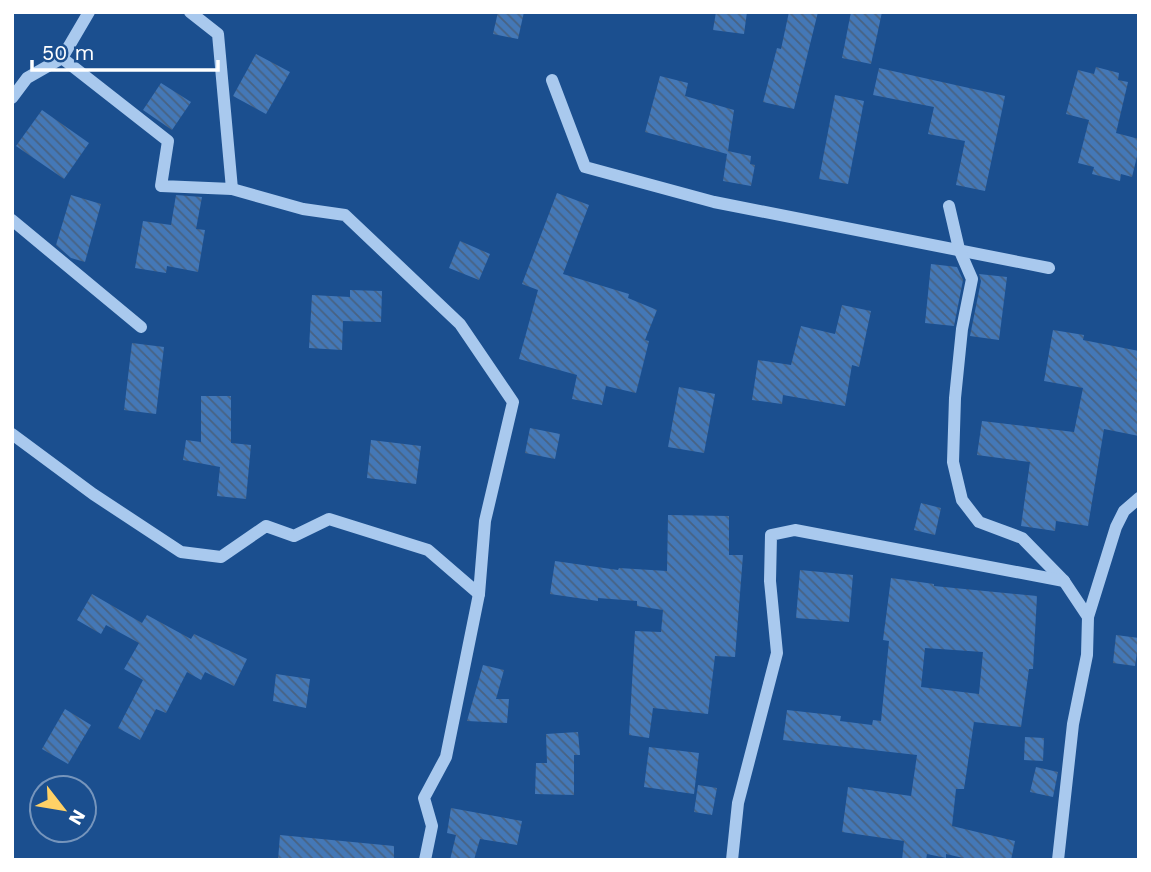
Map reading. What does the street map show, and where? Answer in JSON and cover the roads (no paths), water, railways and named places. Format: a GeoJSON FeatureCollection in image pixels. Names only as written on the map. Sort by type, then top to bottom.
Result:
{"type":"FeatureCollection","features":[{"type":"Feature","properties":{"kind":"street"},"geometry":{"type":"LineString","coordinates":[[12,99],[27,78],[62,58],[89,12]]}},
{"type":"Feature","properties":{"kind":"street"},"geometry":{"type":"LineString","coordinates":[[190,12],[218,34],[232,189]]}},
{"type":"Feature","properties":{"kind":"street"},"geometry":{"type":"LineString","coordinates":[[62,58],[168,141],[161,186],[232,189],[303,209],[345,215],[460,324],[513,402],[485,521],[479,594],[446,757],[424,798],[432,826],[425,860]]}},
{"type":"Feature","properties":{"kind":"street"},"geometry":{"type":"LineString","coordinates":[[552,80],[585,167],[714,202],[1049,268]]}},
{"type":"Feature","properties":{"kind":"street"},"geometry":{"type":"LineString","coordinates":[[949,206],[958,249],[972,279],[962,329],[955,398],[953,462],[962,500],[979,522],[1022,538],[1064,581],[1088,617]]}},
{"type":"Feature","properties":{"kind":"street"},"geometry":{"type":"LineString","coordinates":[[12,219],[141,327]]}},
{"type":"Feature","properties":{"kind":"street"},"geometry":{"type":"LineString","coordinates":[[12,434],[93,495],[181,552],[221,557],[266,526],[294,536],[329,519],[428,550],[479,594]]}},
{"type":"Feature","properties":{"kind":"street"},"geometry":{"type":"LineString","coordinates":[[1058,860],[1073,724],[1087,655],[1088,617],[1116,527],[1124,511],[1139,498]]}},
{"type":"Feature","properties":{"kind":"street"},"geometry":{"type":"LineString","coordinates":[[732,860],[738,803],[777,653],[770,581],[771,536],[795,530],[1064,581]]}}]}
